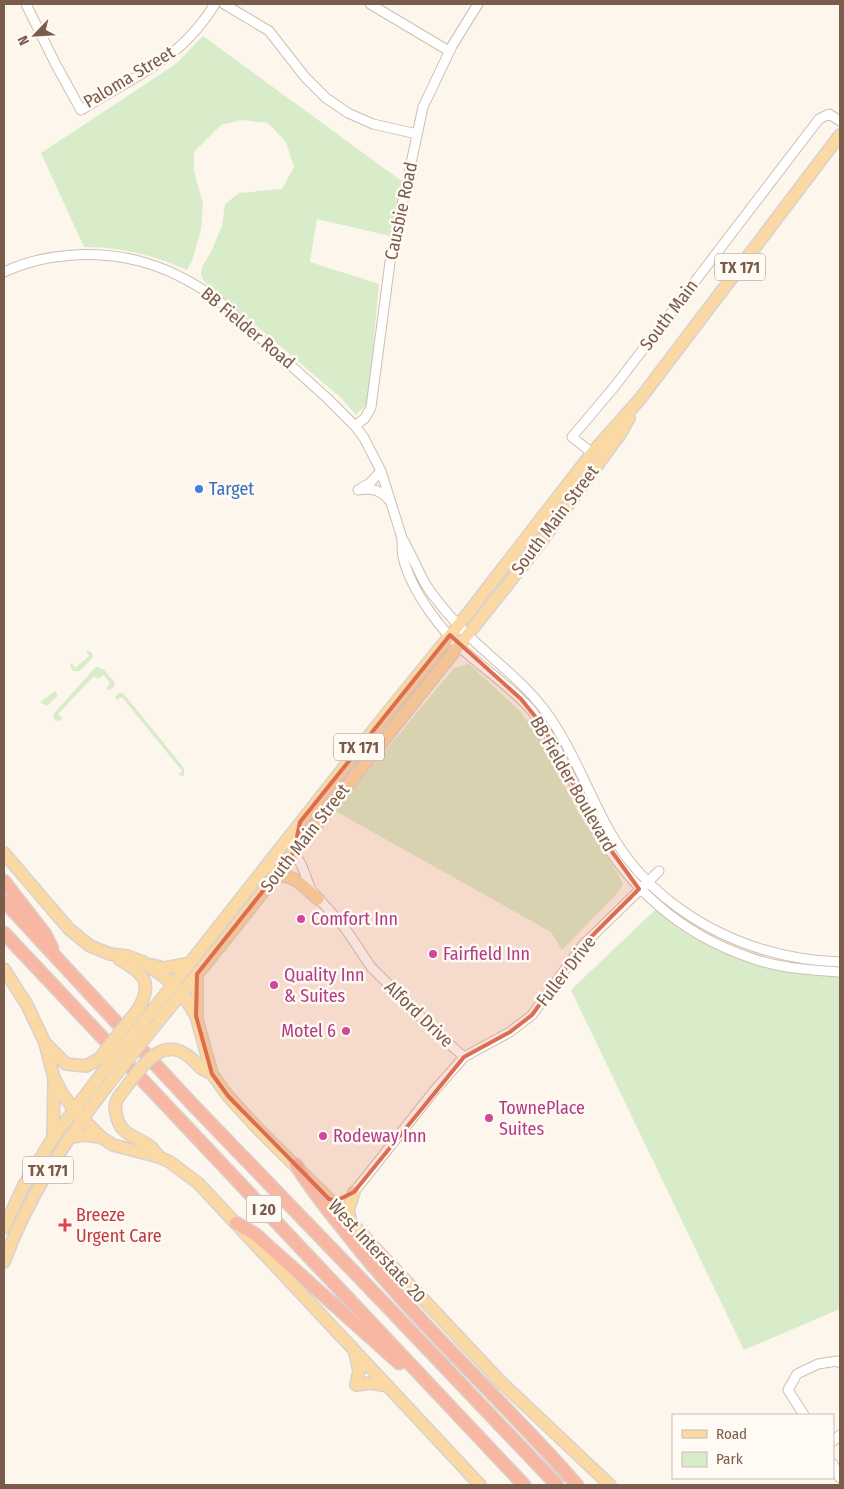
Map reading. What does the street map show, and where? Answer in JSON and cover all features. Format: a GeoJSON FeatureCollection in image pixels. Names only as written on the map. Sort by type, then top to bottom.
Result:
{"type":"FeatureCollection","features":[{"type":"Feature","properties":{"kind":"highway"},"geometry":{"type":"LineString","coordinates":[[4,881],[45,934],[58,961]]}},
{"type":"Feature","properties":{"kind":"highway","name":"I 20"},"geometry":{"type":"LineString","coordinates":[[4,902],[192,1104],[557,1485]]}},
{"type":"Feature","properties":{"kind":"highway","name":"I 20"},"geometry":{"type":"LineString","coordinates":[[4,933],[524,1485]]}},
{"type":"Feature","properties":{"kind":"highway"},"geometry":{"type":"LineString","coordinates":[[296,1165],[306,1183],[359,1251],[397,1294],[577,1485]]}},
{"type":"Feature","properties":{"kind":"highway"},"geometry":{"type":"LineString","coordinates":[[236,1223],[255,1234],[325,1296],[399,1363],[438,1403],[453,1410]]}},
{"type":"Feature","properties":{"kind":"main road","name":"South Main Street"},"geometry":{"type":"LineString","coordinates":[[177,988],[190,963],[280,846],[458,625],[592,453],[640,399],[840,135]]}},
{"type":"Feature","properties":{"kind":"main road","name":"South Main Street"},"geometry":{"type":"LineString","coordinates":[[4,1262],[14,1235],[35,1193],[69,1138],[79,1114],[99,1077],[148,1015],[177,988],[197,974],[535,550],[620,434],[640,399]]}},
{"type":"Feature","properties":{"kind":"main road"},"geometry":{"type":"LineString","coordinates":[[294,852],[294,842],[300,822]]}},
{"type":"Feature","properties":{"kind":"main road"},"geometry":{"type":"LineString","coordinates":[[280,846],[284,852],[276,866],[275,876],[290,876],[318,899]]}},
{"type":"Feature","properties":{"kind":"main road"},"geometry":{"type":"LineString","coordinates":[[4,853],[69,929],[90,946],[110,954],[138,970],[143,977],[148,1015],[99,1059],[86,1066],[66,1064],[45,1043]]}},
{"type":"Feature","properties":{"kind":"main road"},"geometry":{"type":"LineString","coordinates":[[110,954],[127,956],[164,968],[190,963]]}},
{"type":"Feature","properties":{"kind":"main road"},"geometry":{"type":"LineString","coordinates":[[143,962],[177,988]]}},
{"type":"Feature","properties":{"kind":"main road"},"geometry":{"type":"LineString","coordinates":[[4,968],[27,1005],[45,1043],[54,1078],[62,1093],[79,1114],[101,1137],[113,1144],[159,1157],[186,1172],[236,1223],[480,1485]]}},
{"type":"Feature","properties":{"kind":"main road"},"geometry":{"type":"LineString","coordinates":[[196,1016],[197,974]]}},
{"type":"Feature","properties":{"kind":"main road","name":"West Interstate 20"},"geometry":{"type":"LineString","coordinates":[[177,988],[196,1016],[212,1074],[228,1096],[260,1131],[351,1222],[500,1381],[610,1485]]}},
{"type":"Feature","properties":{"kind":"main road","name":"South Main Street"},"geometry":{"type":"LineString","coordinates":[[4,1228],[24,1185],[53,1138],[107,1086],[148,1015]]}},
{"type":"Feature","properties":{"kind":"main road"},"geometry":{"type":"LineString","coordinates":[[159,1157],[151,1147],[122,1129],[115,1110],[120,1095],[150,1058],[166,1049],[185,1053],[201,1068],[212,1074]]}},
{"type":"Feature","properties":{"kind":"main road"},"geometry":{"type":"LineString","coordinates":[[53,1138],[54,1078]]}},
{"type":"Feature","properties":{"kind":"main road"},"geometry":{"type":"LineString","coordinates":[[69,1138],[84,1134],[101,1137]]}},
{"type":"Feature","properties":{"kind":"main road"},"geometry":{"type":"LineString","coordinates":[[329,1199],[340,1200],[354,1192]]}},
{"type":"Feature","properties":{"kind":"main road"},"geometry":{"type":"LineString","coordinates":[[351,1222],[348,1210],[354,1192]]}},
{"type":"Feature","properties":{"kind":"main road"},"geometry":{"type":"LineString","coordinates":[[355,1351],[359,1372],[356,1386],[371,1383],[388,1386]]}},
{"type":"Feature","properties":{"kind":"street","name":"Paloma Street"},"geometry":{"type":"LineString","coordinates":[[26,4],[81,110],[162,60],[179,47],[202,23],[215,4]]}},
{"type":"Feature","properties":{"kind":"street"},"geometry":{"type":"LineString","coordinates":[[224,4],[268,31],[305,77],[326,98],[348,113],[372,124],[417,134]]}},
{"type":"Feature","properties":{"kind":"street"},"geometry":{"type":"LineString","coordinates":[[370,4],[450,51]]}},
{"type":"Feature","properties":{"kind":"street","name":"Causbie Road"},"geometry":{"type":"LineString","coordinates":[[355,426],[367,415],[372,402],[390,262],[423,107],[450,51],[478,4]]}},
{"type":"Feature","properties":{"kind":"street","name":"South Main"},"geometry":{"type":"LineString","coordinates":[[592,453],[572,438],[615,386],[819,119],[829,114],[840,121]]}},
{"type":"Feature","properties":{"kind":"street","name":"BB Fielder Road"},"geometry":{"type":"LineString","coordinates":[[4,272],[48,259],[87,255],[138,261],[190,280],[217,299],[327,398],[355,426],[364,438],[381,471],[402,538]]}},
{"type":"Feature","properties":{"kind":"street"},"geometry":{"type":"LineString","coordinates":[[381,471],[370,483],[358,490],[372,489],[383,493],[393,507]]}},
{"type":"Feature","properties":{"kind":"street","name":"BB Fielder Boulevard"},"geometry":{"type":"LineString","coordinates":[[402,538],[426,584],[458,625],[529,691],[544,709],[567,744],[614,838],[647,882],[670,902],[695,919],[756,948],[812,960],[840,962]]}},
{"type":"Feature","properties":{"kind":"street","name":"BB Fielder Boulevard"},"geometry":{"type":"LineString","coordinates":[[402,538],[403,556],[410,576],[421,597],[468,655],[521,699],[543,726],[600,835],[639,889],[662,910],[690,929],[720,946],[751,959],[781,966],[840,972]]}},
{"type":"Feature","properties":{"kind":"street","name":"Alford Drive"},"geometry":{"type":"LineString","coordinates":[[294,852],[302,866],[311,890],[345,928],[372,967],[435,1031],[464,1057],[434,1091],[354,1192]]}},
{"type":"Feature","properties":{"kind":"street","name":"Fuller Drive"},"geometry":{"type":"LineString","coordinates":[[464,1057],[510,1032],[532,1015],[582,946],[658,871]]}},
{"type":"Feature","properties":{"kind":"street"},"geometry":{"type":"LineString","coordinates":[[803,1414],[788,1390],[797,1374],[818,1364],[837,1361],[840,1363]]}},
{"type":"Feature","properties":{"kind":"street"},"geometry":{"type":"LineString","coordinates":[[834,1466],[840,1478]]}},
{"type":"Feature","properties":{"kind":"highlighted area"},"geometry":{"type":"Polygon","coordinates":[[[450,635],[521,699],[543,726],[600,835],[639,889],[582,946],[532,1015],[510,1032],[464,1057],[354,1192],[336,1201],[329,1199],[228,1096],[212,1074],[196,1016],[197,974],[294,852],[300,822],[450,635]]]}},
{"type":"Feature","properties":{"kind":"green space"},"geometry":{"type":"Polygon","coordinates":[[[203,36],[403,182],[390,236],[317,219],[310,262],[379,284],[368,403],[356,415],[340,397],[204,281],[201,275],[202,267],[211,252],[222,226],[225,204],[239,193],[282,189],[294,167],[286,142],[268,123],[242,120],[221,125],[194,152],[194,171],[203,204],[201,229],[192,261],[187,270],[162,260],[136,253],[110,248],[84,247],[41,153],[176,64],[203,36]]]}},
{"type":"Feature","properties":{"kind":"green space"},"geometry":{"type":"Polygon","coordinates":[[[87,650],[92,653],[93,657],[80,671],[73,671],[70,665],[72,663],[75,668],[89,656],[87,650]]]}},
{"type":"Feature","properties":{"kind":"green space"},"geometry":{"type":"Polygon","coordinates":[[[469,664],[519,710],[542,741],[578,812],[617,872],[623,885],[615,896],[562,950],[551,932],[335,811],[454,668],[469,664]]]}},
{"type":"Feature","properties":{"kind":"green space"},"geometry":{"type":"Polygon","coordinates":[[[98,667],[104,670],[115,683],[114,687],[109,690],[106,688],[110,684],[104,675],[98,679],[94,676],[58,714],[63,719],[55,720],[53,716],[55,712],[98,667]]]}},
{"type":"Feature","properties":{"kind":"green space"},"geometry":{"type":"Polygon","coordinates":[[[55,691],[58,695],[47,706],[40,702],[55,691]]]}},
{"type":"Feature","properties":{"kind":"green space"},"geometry":{"type":"Polygon","coordinates":[[[119,693],[123,693],[184,768],[184,776],[178,775],[182,771],[122,697],[117,700],[115,697],[119,693]]]}},
{"type":"Feature","properties":{"kind":"green space"},"geometry":{"type":"Polygon","coordinates":[[[656,909],[680,927],[706,942],[777,969],[840,976],[840,1309],[744,1350],[571,990],[656,909]]]}},
{"type":"Feature","properties":{"kind":"place","name":"Target"},"geometry":{"type":"Point","coordinates":[199,489]}},
{"type":"Feature","properties":{"kind":"place","name":"Comfort Inn"},"geometry":{"type":"Point","coordinates":[301,919]}},
{"type":"Feature","properties":{"kind":"place","name":"Fairfield Inn"},"geometry":{"type":"Point","coordinates":[433,954]}},
{"type":"Feature","properties":{"kind":"place","name":"Quality Inn & Suites"},"geometry":{"type":"Point","coordinates":[274,985]}},
{"type":"Feature","properties":{"kind":"place","name":"Motel 6"},"geometry":{"type":"Point","coordinates":[346,1031]}},
{"type":"Feature","properties":{"kind":"place","name":"TownePlace Suites"},"geometry":{"type":"Point","coordinates":[489,1118]}},
{"type":"Feature","properties":{"kind":"place","name":"Rodeway Inn"},"geometry":{"type":"Point","coordinates":[323,1136]}},
{"type":"Feature","properties":{"kind":"place","name":"Breeze Urgent Care"},"geometry":{"type":"Point","coordinates":[65,1225]}}]}
